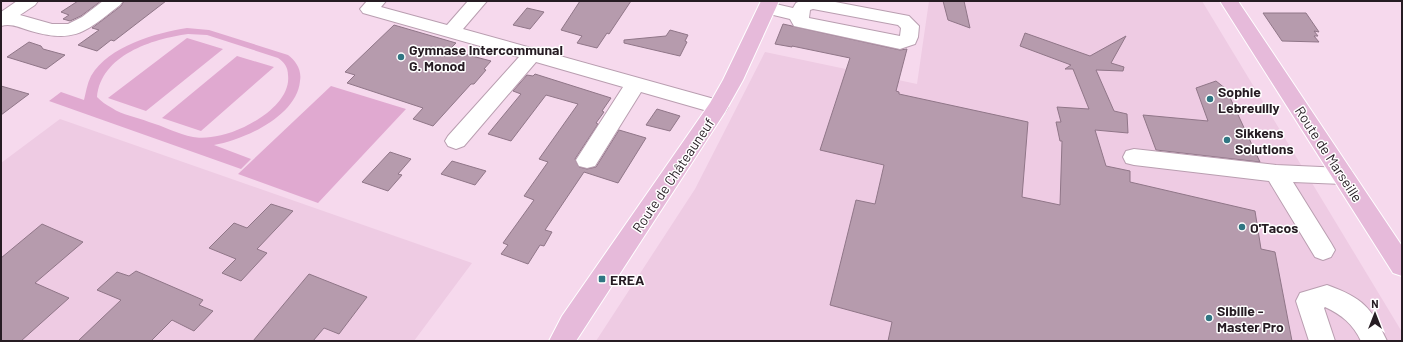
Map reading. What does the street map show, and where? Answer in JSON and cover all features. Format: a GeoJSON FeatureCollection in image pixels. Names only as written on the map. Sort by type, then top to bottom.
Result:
{"type":"FeatureCollection","features":[{"type":"Feature","properties":{"kind":"main road","name":"Route de Marseille"},"geometry":{"type":"LineString","coordinates":[[1229,1],[1402,266]]}},
{"type":"Feature","properties":{"kind":"main road","name":"Route de Châteauneuf"},"geometry":{"type":"LineString","coordinates":[[562,341],[571,324],[718,107],[769,5]]}},
{"type":"Feature","properties":{"kind":"street"},"geometry":{"type":"LineString","coordinates":[[4,19],[29,1]]}},
{"type":"Feature","properties":{"kind":"street"},"geometry":{"type":"LineString","coordinates":[[4,19],[53,31],[66,31],[79,27],[114,1]]}},
{"type":"Feature","properties":{"kind":"street"},"geometry":{"type":"LineString","coordinates":[[450,32],[478,1]]}},
{"type":"Feature","properties":{"kind":"street"},"geometry":{"type":"LineString","coordinates":[[806,4],[818,4],[903,20],[908,23],[911,28],[908,40],[900,43],[807,24],[800,22],[798,15],[802,7],[806,4]]}},
{"type":"Feature","properties":{"kind":"street"},"geometry":{"type":"LineString","coordinates":[[373,5],[450,32],[718,107]]}},
{"type":"Feature","properties":{"kind":"street"},"geometry":{"type":"LineString","coordinates":[[769,5],[798,15]]}},
{"type":"Feature","properties":{"kind":"street"},"geometry":{"type":"LineString","coordinates":[[456,141],[532,55]]}},
{"type":"Feature","properties":{"kind":"street"},"geometry":{"type":"LineString","coordinates":[[587,160],[635,85]]}},
{"type":"Feature","properties":{"kind":"street"},"geometry":{"type":"LineString","coordinates":[[1134,157],[1276,173],[1343,176]]}},
{"type":"Feature","properties":{"kind":"street"},"geometry":{"type":"LineString","coordinates":[[1276,173],[1323,250]]}},
{"type":"Feature","properties":{"kind":"street"},"geometry":{"type":"LineString","coordinates":[[1322,341],[1309,301],[1327,296],[1350,307],[1366,324],[1374,341]]}},
{"type":"Feature","properties":{"kind":"shaded area"},"geometry":{"type":"Polygon","coordinates":[[[929,1],[1202,1],[1402,332],[1402,341],[596,341],[695,189],[765,52],[917,84],[929,1]]]}},
{"type":"Feature","properties":{"kind":"shaded area"},"geometry":{"type":"Polygon","coordinates":[[[187,28],[209,30],[288,55],[298,66],[300,81],[297,94],[290,105],[267,124],[254,132],[240,138],[214,145],[251,159],[241,169],[49,101],[61,92],[84,100],[91,76],[109,57],[121,49],[147,37],[187,28]],[[188,34],[174,36],[144,45],[130,52],[118,60],[108,70],[101,82],[97,97],[120,112],[193,137],[206,138],[222,135],[248,125],[273,108],[281,98],[287,87],[288,72],[286,67],[278,58],[207,35],[188,34]]]}},
{"type":"Feature","properties":{"kind":"shaded area"},"geometry":{"type":"Polygon","coordinates":[[[187,38],[223,49],[146,111],[108,98],[187,38]]]}},
{"type":"Feature","properties":{"kind":"shaded area"},"geometry":{"type":"Polygon","coordinates":[[[237,56],[274,67],[201,131],[162,118],[237,56]]]}},
{"type":"Feature","properties":{"kind":"shaded area"},"geometry":{"type":"Polygon","coordinates":[[[331,86],[406,109],[318,203],[238,174],[331,86]]]}},
{"type":"Feature","properties":{"kind":"shaded area"},"geometry":{"type":"Polygon","coordinates":[[[60,119],[472,263],[414,341],[1,341],[1,163],[60,119]]]}},
{"type":"Feature","properties":{"kind":"building"},"geometry":{"type":"Polygon","coordinates":[[[78,1],[101,1],[81,16],[70,21],[63,19],[69,15],[61,12],[78,1]]]}},
{"type":"Feature","properties":{"kind":"building"},"geometry":{"type":"Polygon","coordinates":[[[124,1],[166,1],[114,41],[111,40],[97,51],[78,45],[99,30],[92,28],[121,6],[124,1]]]}},
{"type":"Feature","properties":{"kind":"building"},"geometry":{"type":"Polygon","coordinates":[[[580,1],[631,1],[609,34],[607,33],[597,48],[577,43],[582,36],[561,30],[580,1]]]}},
{"type":"Feature","properties":{"kind":"building"},"geometry":{"type":"Polygon","coordinates":[[[943,1],[964,1],[970,28],[948,20],[943,1]]]}},
{"type":"Feature","properties":{"kind":"building"},"geometry":{"type":"Polygon","coordinates":[[[527,8],[544,12],[530,29],[513,25],[527,8]]]}},
{"type":"Feature","properties":{"kind":"building"},"geometry":{"type":"Polygon","coordinates":[[[1263,13],[1306,13],[1319,32],[1314,31],[1318,36],[1314,36],[1319,42],[1282,41],[1263,13]]]}},
{"type":"Feature","properties":{"kind":"building"},"geometry":{"type":"Polygon","coordinates":[[[783,24],[900,50],[907,49],[896,91],[899,92],[899,94],[1028,122],[1022,197],[1060,205],[1062,141],[1060,141],[1056,122],[1061,122],[1057,107],[1089,109],[1073,69],[1065,69],[1071,65],[1020,46],[1025,33],[1090,56],[1126,36],[1111,63],[1124,67],[1123,71],[1096,70],[1114,111],[1127,114],[1128,133],[1095,130],[1106,166],[1130,171],[1130,182],[1255,211],[1261,249],[1275,252],[1292,341],[888,341],[892,322],[830,305],[856,200],[875,204],[884,165],[820,150],[850,58],[775,44],[783,24]]]}},
{"type":"Feature","properties":{"kind":"building"},"geometry":{"type":"Polygon","coordinates":[[[394,25],[456,43],[449,50],[491,61],[484,69],[486,70],[474,84],[471,84],[433,126],[413,119],[423,108],[347,83],[355,75],[345,72],[394,25]]]}},
{"type":"Feature","properties":{"kind":"building"},"geometry":{"type":"Polygon","coordinates":[[[670,30],[688,35],[685,41],[687,42],[680,56],[624,43],[624,40],[666,36],[670,30]]]}},
{"type":"Feature","properties":{"kind":"building"},"geometry":{"type":"Polygon","coordinates":[[[29,42],[41,46],[43,49],[65,55],[46,69],[7,57],[29,42]]]}},
{"type":"Feature","properties":{"kind":"building"},"geometry":{"type":"Polygon","coordinates":[[[535,74],[611,98],[602,111],[604,112],[596,123],[598,124],[575,159],[579,167],[587,169],[596,167],[619,130],[646,138],[618,183],[584,172],[545,230],[552,232],[544,246],[540,245],[528,264],[501,254],[508,245],[503,243],[534,200],[524,196],[548,162],[539,159],[578,104],[546,95],[511,141],[488,134],[521,94],[513,91],[527,75],[533,76],[535,74]]]}},
{"type":"Feature","properties":{"kind":"building"},"geometry":{"type":"Polygon","coordinates":[[[1216,81],[1226,89],[1260,162],[1156,150],[1143,115],[1208,121],[1196,88],[1216,81]]]}},
{"type":"Feature","properties":{"kind":"building"},"geometry":{"type":"Polygon","coordinates":[[[1,86],[29,94],[1,115],[1,86]]]}},
{"type":"Feature","properties":{"kind":"building"},"geometry":{"type":"Polygon","coordinates":[[[657,109],[680,116],[670,131],[646,125],[657,109]]]}},
{"type":"Feature","properties":{"kind":"building"},"geometry":{"type":"Polygon","coordinates":[[[390,152],[411,159],[398,174],[402,175],[388,191],[362,182],[390,152]]]}},
{"type":"Feature","properties":{"kind":"building"},"geometry":{"type":"Polygon","coordinates":[[[452,161],[486,171],[475,185],[441,174],[452,161]]]}},
{"type":"Feature","properties":{"kind":"building"},"geometry":{"type":"Polygon","coordinates":[[[271,204],[293,211],[257,249],[267,253],[241,281],[222,273],[236,259],[209,248],[234,223],[247,228],[271,204]]]}},
{"type":"Feature","properties":{"kind":"building"},"geometry":{"type":"Polygon","coordinates":[[[42,224],[83,242],[35,283],[69,298],[21,341],[1,341],[1,258],[42,224]]]}},
{"type":"Feature","properties":{"kind":"building"},"geometry":{"type":"Polygon","coordinates":[[[136,271],[203,300],[199,305],[213,311],[194,331],[172,320],[151,341],[78,341],[121,300],[97,290],[117,272],[129,276],[136,271]]]}},
{"type":"Feature","properties":{"kind":"building"},"geometry":{"type":"Polygon","coordinates":[[[309,274],[367,297],[339,334],[324,328],[313,341],[253,341],[309,274]]]}},
{"type":"Feature","properties":{"kind":"place","name":"Gymnase Intercommunal G. Monod"},"geometry":{"type":"Point","coordinates":[401,57]}},
{"type":"Feature","properties":{"kind":"place","name":"Sophie Lebreuilly"},"geometry":{"type":"Point","coordinates":[1210,99]}},
{"type":"Feature","properties":{"kind":"place","name":"Sikkens Solutions"},"geometry":{"type":"Point","coordinates":[1227,140]}},
{"type":"Feature","properties":{"kind":"place","name":"O'Tacos"},"geometry":{"type":"Point","coordinates":[1242,227]}},
{"type":"Feature","properties":{"kind":"place","name":"EREA"},"geometry":{"type":"Point","coordinates":[602,279]}},
{"type":"Feature","properties":{"kind":"place","name":"Sibille - Master Pro"},"geometry":{"type":"Point","coordinates":[1209,318]}}]}
